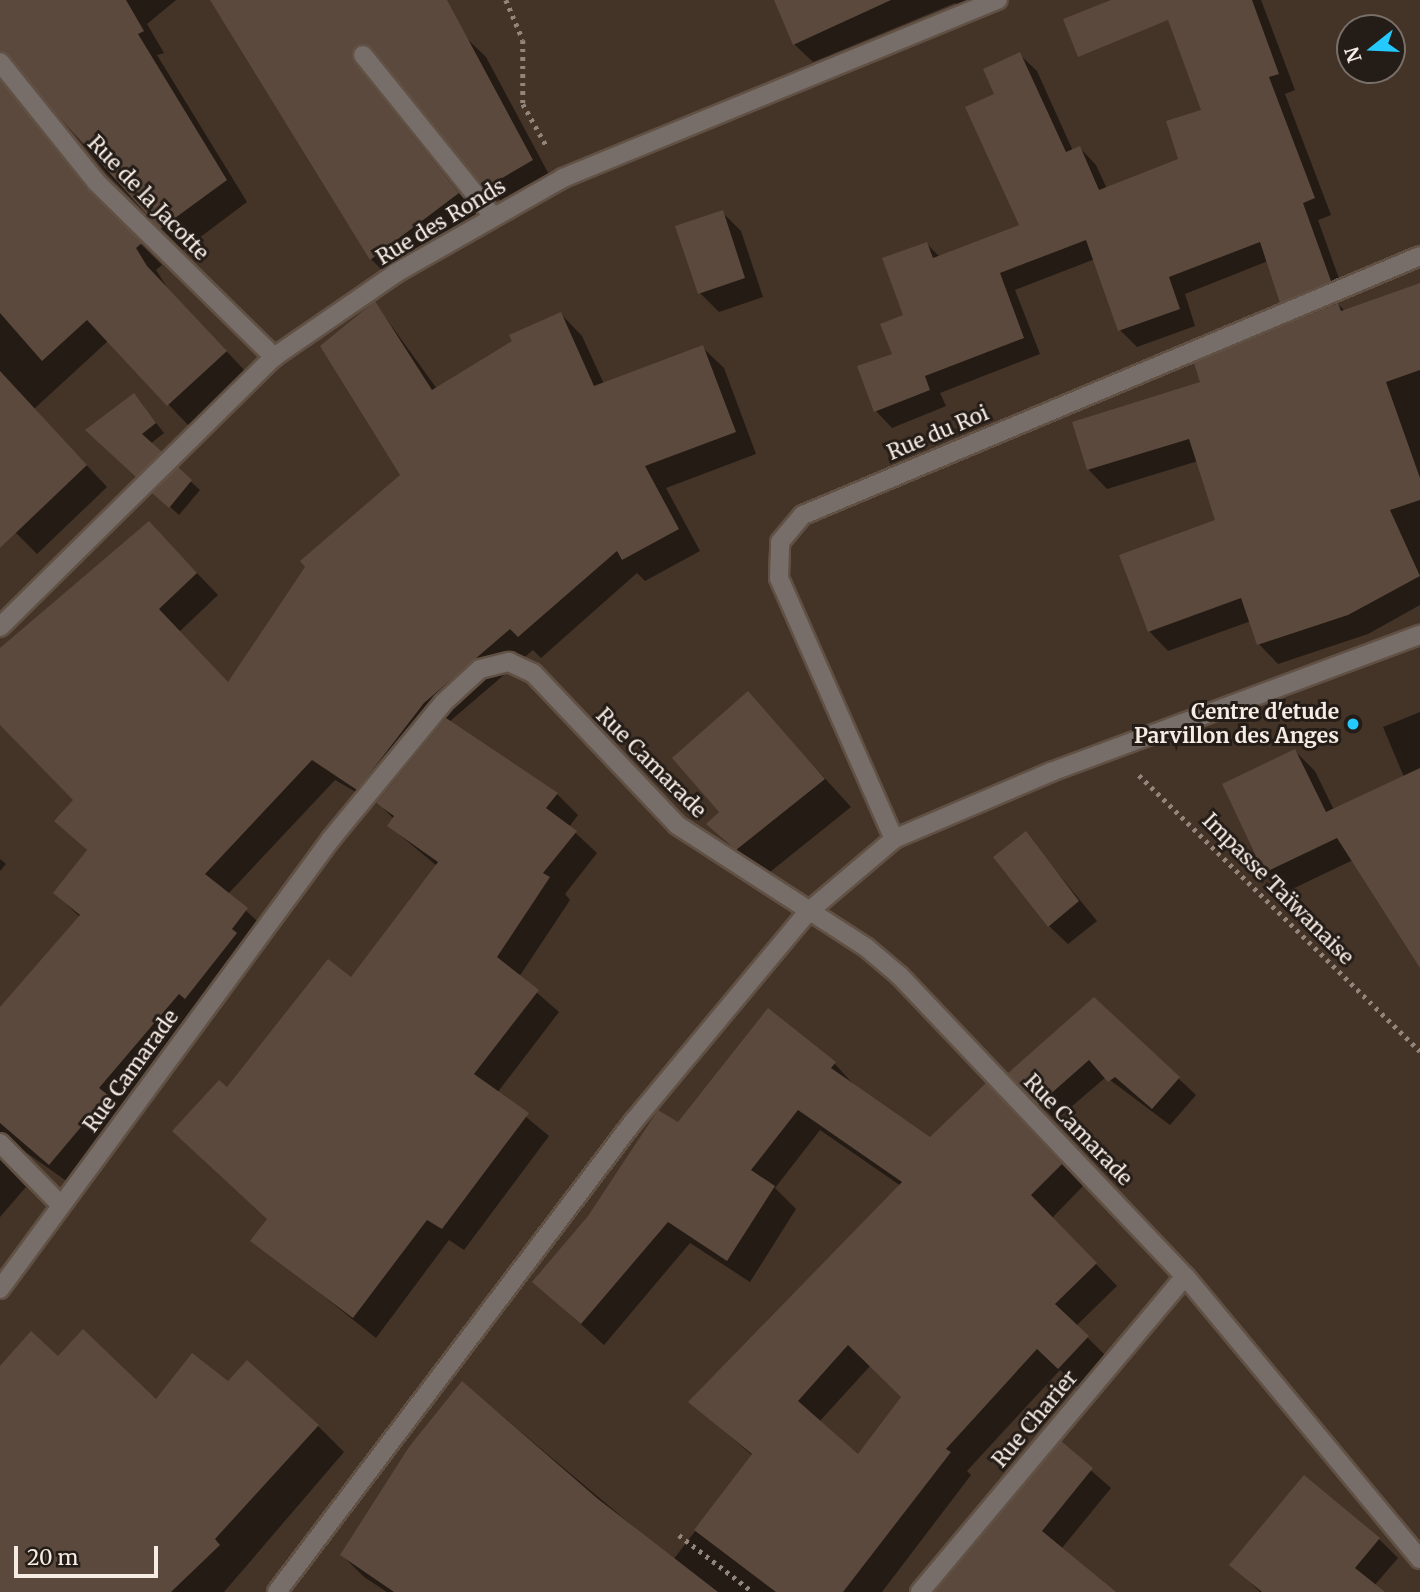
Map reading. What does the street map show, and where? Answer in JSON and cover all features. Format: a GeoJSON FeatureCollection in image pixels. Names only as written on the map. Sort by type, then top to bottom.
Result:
{"type":"FeatureCollection","features":[{"type":"Feature","properties":{"kind":"street","name":"Rue des Ronds"},"geometry":{"type":"LineString","coordinates":[[0,627],[274,357],[493,216],[563,178],[998,0]]}},
{"type":"Feature","properties":{"kind":"street"},"geometry":{"type":"LineString","coordinates":[[363,55],[493,216]]}},
{"type":"Feature","properties":{"kind":"street","name":"Rue de la Jacotte"},"geometry":{"type":"LineString","coordinates":[[0,62],[96,182],[274,357]]}},
{"type":"Feature","properties":{"kind":"street","name":"Rue du Roi"},"geometry":{"type":"LineString","coordinates":[[894,839],[779,578],[780,542],[803,515],[1420,256]]}},
{"type":"Feature","properties":{"kind":"street"},"geometry":{"type":"LineString","coordinates":[[276,1592],[633,1122],[808,912],[894,839],[1114,750],[1420,635]]}},
{"type":"Feature","properties":{"kind":"street","name":"Rue Camarade"},"geometry":{"type":"LineString","coordinates":[[0,1289],[331,839],[443,703],[480,669],[509,662],[533,673],[677,825],[900,976],[1185,1276],[1420,1559]]}},
{"type":"Feature","properties":{"kind":"street"},"geometry":{"type":"LineString","coordinates":[[0,1143],[61,1204]]}},
{"type":"Feature","properties":{"kind":"street","name":"Rue Charier"},"geometry":{"type":"LineString","coordinates":[[920,1592],[1185,1276]]}},
{"type":"Feature","properties":{"kind":"path"},"geometry":{"type":"LineString","coordinates":[[506,0],[523,40],[523,104],[563,178]]}},
{"type":"Feature","properties":{"kind":"path","name":"Impasse Taïwanaise"},"geometry":{"type":"LineString","coordinates":[[1114,750],[1420,1051]]}},
{"type":"Feature","properties":{"kind":"path"},"geometry":{"type":"LineString","coordinates":[[679,1535],[753,1592]]}},
{"type":"Feature","properties":{"kind":"building"},"geometry":{"type":"Polygon","coordinates":[[[0,0],[126,0],[144,31],[138,34],[227,180],[160,229],[0,51],[0,0]]]}},
{"type":"Feature","properties":{"kind":"building"},"geometry":{"type":"Polygon","coordinates":[[[210,0],[447,0],[533,160],[485,188],[372,48],[356,46],[354,62],[459,193],[370,260],[210,0]]]}},
{"type":"Feature","properties":{"kind":"building"},"geometry":{"type":"Polygon","coordinates":[[[774,0],[891,0],[793,45],[774,0]]]}},
{"type":"Feature","properties":{"kind":"building"},"geometry":{"type":"Polygon","coordinates":[[[1111,0],[1252,0],[1279,74],[1269,77],[1315,198],[1303,203],[1331,281],[1280,303],[1260,242],[1169,277],[1180,309],[1118,331],[1086,240],[1000,273],[1024,338],[925,376],[930,390],[874,412],[857,366],[892,354],[880,324],[903,315],[882,258],[927,242],[933,258],[1019,225],[965,107],[994,94],[983,69],[1020,52],[1066,152],[1080,146],[1099,190],[1178,159],[1166,121],[1201,110],[1168,20],[1078,57],[1063,19],[1111,0]]]}},
{"type":"Feature","properties":{"kind":"building"},"geometry":{"type":"Polygon","coordinates":[[[0,80],[87,189],[142,243],[136,248],[147,266],[227,351],[167,406],[87,320],[42,361],[0,313],[0,80]]]}},
{"type":"Feature","properties":{"kind":"building"},"geometry":{"type":"Polygon","coordinates":[[[723,210],[745,278],[698,294],[675,226],[723,210]]]}},
{"type":"Feature","properties":{"kind":"building"},"geometry":{"type":"Polygon","coordinates":[[[1420,283],[1420,370],[1386,382],[1420,478],[1420,500],[1390,510],[1420,576],[1348,615],[1257,645],[1241,598],[1148,632],[1119,555],[1215,520],[1189,439],[1087,470],[1072,422],[1200,382],[1194,363],[1338,303],[1341,311],[1420,283]]]}},
{"type":"Feature","properties":{"kind":"building"},"geometry":{"type":"Polygon","coordinates":[[[375,301],[432,390],[512,341],[509,335],[561,312],[594,386],[703,345],[736,432],[645,466],[679,529],[622,560],[617,551],[518,637],[510,629],[424,703],[357,790],[312,760],[205,874],[248,908],[232,929],[237,933],[185,999],[179,994],[99,1088],[108,1095],[49,1165],[0,1123],[0,1007],[80,915],[53,893],[87,850],[54,821],[73,800],[0,725],[0,648],[149,521],[197,573],[159,609],[228,682],[305,567],[300,561],[400,475],[320,346],[375,301]]]}},
{"type":"Feature","properties":{"kind":"building"},"geometry":{"type":"Polygon","coordinates":[[[0,371],[87,465],[0,548],[0,371]]]}},
{"type":"Feature","properties":{"kind":"building"},"geometry":{"type":"Polygon","coordinates":[[[134,393],[156,423],[142,434],[162,452],[136,477],[85,430],[134,393]]]}},
{"type":"Feature","properties":{"kind":"building"},"geometry":{"type":"Polygon","coordinates":[[[178,467],[192,480],[169,508],[152,493],[178,467]]]}},
{"type":"Feature","properties":{"kind":"building"},"geometry":{"type":"Polygon","coordinates":[[[748,691],[825,779],[736,850],[706,824],[719,812],[672,758],[748,691]]]}},
{"type":"Feature","properties":{"kind":"building"},"geometry":{"type":"Polygon","coordinates":[[[446,718],[558,793],[546,808],[577,831],[543,873],[550,877],[497,957],[539,990],[474,1074],[529,1113],[442,1229],[427,1220],[353,1318],[250,1241],[267,1219],[172,1131],[219,1080],[227,1087],[328,959],[351,977],[438,862],[387,826],[394,816],[376,803],[446,718]]]}},
{"type":"Feature","properties":{"kind":"building"},"geometry":{"type":"Polygon","coordinates":[[[1295,749],[1326,812],[1420,768],[1420,968],[1337,838],[1264,873],[1222,784],[1295,749]]]}},
{"type":"Feature","properties":{"kind":"building"},"geometry":{"type":"Polygon","coordinates":[[[1026,831],[1079,901],[1048,927],[993,857],[1026,831]]]}},
{"type":"Feature","properties":{"kind":"building"},"geometry":{"type":"Polygon","coordinates":[[[1094,997],[1180,1077],[1152,1109],[1115,1077],[1108,1082],[1089,1060],[1038,1105],[1008,1073],[1094,997]]]}},
{"type":"Feature","properties":{"kind":"building"},"geometry":{"type":"Polygon","coordinates":[[[768,1008],[836,1062],[831,1068],[930,1137],[986,1083],[1062,1164],[1031,1195],[1097,1263],[1055,1304],[1089,1336],[1058,1369],[1037,1349],[946,1449],[951,1452],[843,1592],[776,1592],[694,1530],[752,1454],[688,1402],[902,1182],[798,1110],[751,1170],[775,1186],[727,1261],[668,1222],[581,1324],[532,1282],[588,1216],[658,1110],[678,1122],[768,1008]],[[848,1345],[798,1401],[858,1454],[901,1397],[848,1345]]]}},
{"type":"Feature","properties":{"kind":"building"},"geometry":{"type":"Polygon","coordinates":[[[83,1329],[156,1399],[192,1353],[228,1381],[247,1360],[319,1425],[215,1539],[220,1545],[171,1592],[0,1592],[0,1366],[31,1331],[58,1356],[83,1329]]]}},
{"type":"Feature","properties":{"kind":"building"},"geometry":{"type":"Polygon","coordinates":[[[462,1381],[598,1499],[718,1592],[394,1592],[340,1555],[409,1447],[462,1381]]]}},
{"type":"Feature","properties":{"kind":"building"},"geometry":{"type":"Polygon","coordinates":[[[1061,1441],[1093,1468],[1042,1531],[1116,1592],[935,1592],[1061,1441]]]}},
{"type":"Feature","properties":{"kind":"building"},"geometry":{"type":"Polygon","coordinates":[[[1304,1475],[1380,1538],[1355,1568],[1385,1592],[1262,1592],[1229,1565],[1304,1475]]]}},
{"type":"Feature","properties":{"kind":"place","name":"Centre d'etude Parvillon des Anges"},"geometry":{"type":"Point","coordinates":[1353,724]}}]}
